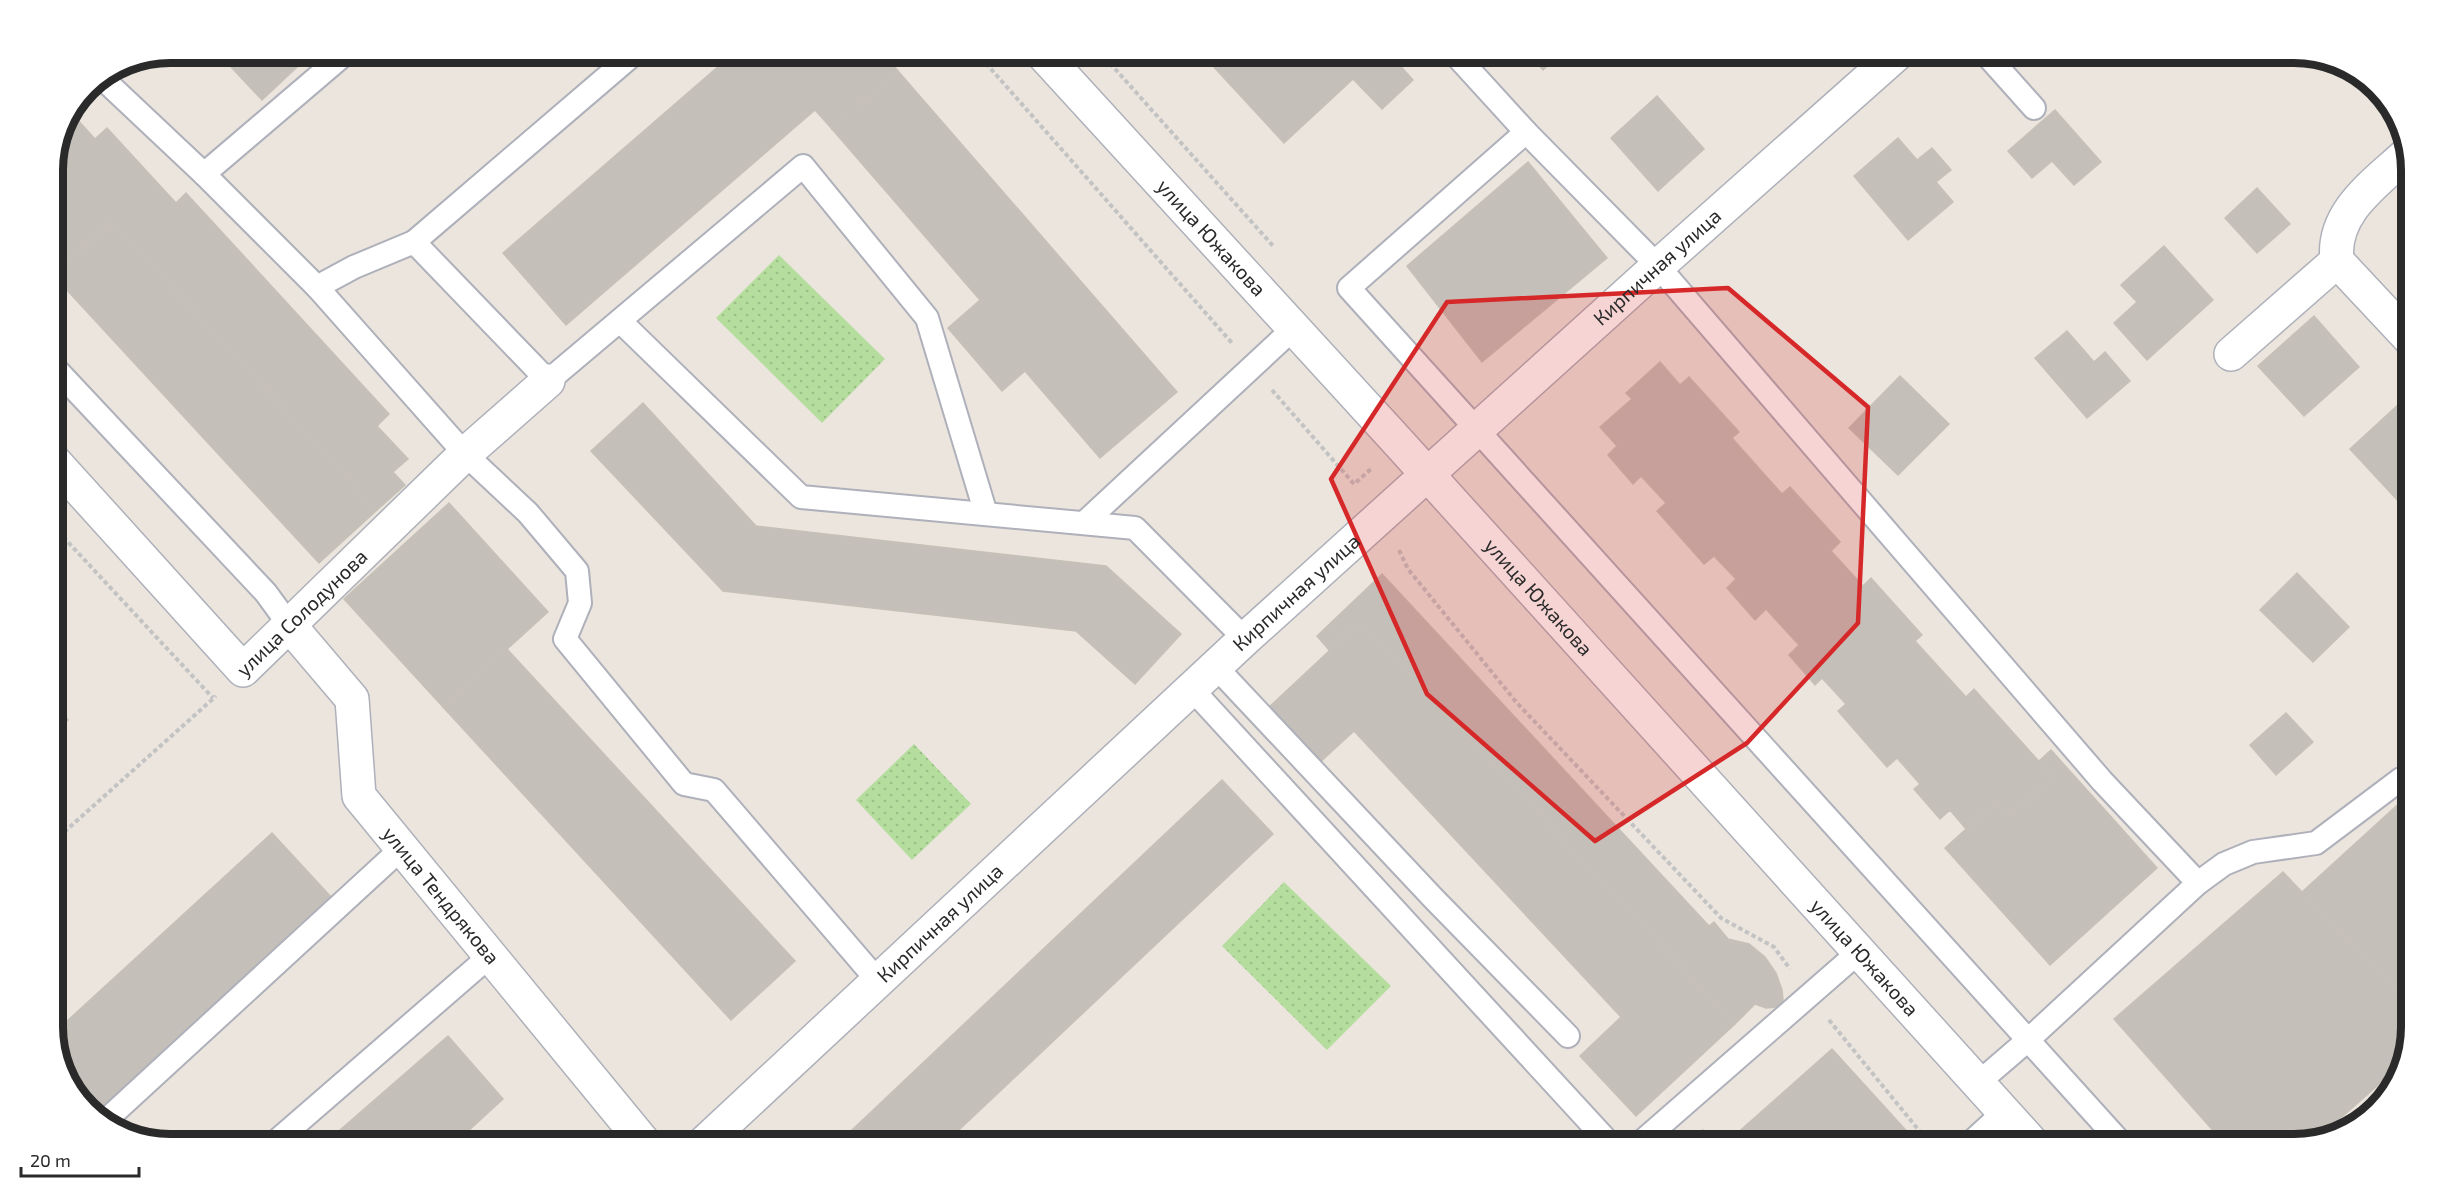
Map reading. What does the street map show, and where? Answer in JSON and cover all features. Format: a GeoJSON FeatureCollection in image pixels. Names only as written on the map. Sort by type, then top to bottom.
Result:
{"type":"FeatureCollection","features":[{"type":"Feature","properties":{"kind":"street","name":"улица Южакова"},"geometry":{"type":"LineString","coordinates":[[1051,63],[1860,951],[1978,1083],[2018,1134]]}},
{"type":"Feature","properties":{"kind":"street","name":"Кирпичная улица"},"geometry":{"type":"LineString","coordinates":[[715,1134],[1215,666],[1887,63]]}},
{"type":"Feature","properties":{"kind":"street"},"geometry":{"type":"LineString","coordinates":[[2401,160],[2344,216],[2335,248],[2337,261],[2401,329]]}},
{"type":"Feature","properties":{"kind":"street"},"geometry":{"type":"LineString","coordinates":[[2231,354],[2337,261]]}},
{"type":"Feature","properties":{"kind":"street","name":"улица Солодунова"},"geometry":{"type":"LineString","coordinates":[[243,670],[465,454],[548,381]]}},
{"type":"Feature","properties":{"kind":"street"},"geometry":{"type":"LineString","coordinates":[[63,471],[243,670]]}},
{"type":"Feature","properties":{"kind":"street","name":"улица Тендрякова"},"geometry":{"type":"LineString","coordinates":[[290,626],[352,699],[359,796],[637,1134]]}},
{"type":"Feature","properties":{"kind":"lane"},"geometry":{"type":"LineString","coordinates":[[204,174],[334,63]]}},
{"type":"Feature","properties":{"kind":"lane"},"geometry":{"type":"LineString","coordinates":[[317,287],[354,267],[414,242],[623,63]]}},
{"type":"Feature","properties":{"kind":"lane"},"geometry":{"type":"LineString","coordinates":[[1463,63],[1526,132],[1658,266],[2102,781],[2198,884]]}},
{"type":"Feature","properties":{"kind":"lane"},"geometry":{"type":"LineString","coordinates":[[1994,63],[2034,108]]}},
{"type":"Feature","properties":{"kind":"lane"},"geometry":{"type":"LineString","coordinates":[[108,83],[204,174],[317,287],[465,454],[528,513],[578,571],[580,603],[565,639],[684,784],[714,790],[878,981]]}},
{"type":"Feature","properties":{"kind":"lane"},"geometry":{"type":"LineString","coordinates":[[1526,132],[1349,288],[2113,1134]]}},
{"type":"Feature","properties":{"kind":"lane"},"geometry":{"type":"LineString","coordinates":[[414,242],[548,381],[803,166],[927,318],[986,514]]}},
{"type":"Feature","properties":{"kind":"lane"},"geometry":{"type":"LineString","coordinates":[[620,321],[801,497],[1135,528],[1245,639]]}},
{"type":"Feature","properties":{"kind":"lane"},"geometry":{"type":"LineString","coordinates":[[1084,523],[1294,328]]}},
{"type":"Feature","properties":{"kind":"lane"},"geometry":{"type":"LineString","coordinates":[[63,377],[266,593],[290,626]]}},
{"type":"Feature","properties":{"kind":"lane"},"geometry":{"type":"LineString","coordinates":[[1215,666],[1434,899],[1568,1036]]}},
{"type":"Feature","properties":{"kind":"lane"},"geometry":{"type":"LineString","coordinates":[[1191,688],[1601,1134]]}},
{"type":"Feature","properties":{"kind":"lane"},"geometry":{"type":"LineString","coordinates":[[1978,1083],[2198,884],[2224,864],[2253,852],[2316,843],[2401,780]]}},
{"type":"Feature","properties":{"kind":"lane"},"geometry":{"type":"LineString","coordinates":[[111,1116],[402,848]]}},
{"type":"Feature","properties":{"kind":"lane"},"geometry":{"type":"LineString","coordinates":[[1650,1134],[1860,951]]}},
{"type":"Feature","properties":{"kind":"lane"},"geometry":{"type":"LineString","coordinates":[[285,1134],[491,955]]}},
{"type":"Feature","properties":{"kind":"path"},"geometry":{"type":"LineString","coordinates":[[1354,484],[1384,515],[1408,569],[1516,703],[1721,918],[1774,947],[1809,995],[1922,1134]]}},
{"type":"Feature","properties":{"kind":"path"},"geometry":{"type":"LineString","coordinates":[[63,537],[213,698]]}},
{"type":"Feature","properties":{"kind":"path","name":"улица Солодунова"},"geometry":{"type":"LineString","coordinates":[[63,833],[243,670]]}},
{"type":"Feature","properties":{"kind":"highlighted area"},"geometry":{"type":"Polygon","coordinates":[[[1728,288],[1868,407],[1858,623],[1747,743],[1595,841],[1427,694],[1331,479],[1447,302],[1728,288]]]}},
{"type":"Feature","properties":{"kind":"green space"},"geometry":{"type":"Polygon","coordinates":[[[779,255],[885,359],[822,423],[716,318],[779,255]]]}},
{"type":"Feature","properties":{"kind":"green space"},"geometry":{"type":"Polygon","coordinates":[[[914,744],[971,804],[912,860],[856,800],[914,744]]]}},
{"type":"Feature","properties":{"kind":"green space"},"geometry":{"type":"Polygon","coordinates":[[[1284,882],[1391,986],[1327,1050],[1222,946],[1284,882]]]}},
{"type":"Feature","properties":{"kind":"building"},"geometry":{"type":"Polygon","coordinates":[[[227,63],[301,63],[262,100],[227,63]]]}},
{"type":"Feature","properties":{"kind":"building"},"geometry":{"type":"Polygon","coordinates":[[[722,63],[891,63],[898,71],[832,129],[815,110],[566,325],[503,253],[722,63]]]}},
{"type":"Feature","properties":{"kind":"building"},"geometry":{"type":"Polygon","coordinates":[[[1210,63],[1398,63],[1413,80],[1382,109],[1353,79],[1284,143],[1210,63]]]}},
{"type":"Feature","properties":{"kind":"building"},"geometry":{"type":"Polygon","coordinates":[[[1537,63],[1550,63],[1543,70],[1537,63]]]}},
{"type":"Feature","properties":{"kind":"building"},"geometry":{"type":"Polygon","coordinates":[[[898,71],[1177,392],[1100,458],[1025,371],[1002,391],[948,328],[980,300],[832,129],[898,71]]]}},
{"type":"Feature","properties":{"kind":"building"},"geometry":{"type":"Polygon","coordinates":[[[1657,96],[1704,149],[1658,191],[1611,138],[1657,96]]]}},
{"type":"Feature","properties":{"kind":"building"},"geometry":{"type":"Polygon","coordinates":[[[2055,110],[2101,162],[2074,185],[2052,161],[2032,178],[2008,151],[2055,110]]]}},
{"type":"Feature","properties":{"kind":"building"},"geometry":{"type":"Polygon","coordinates":[[[76,118],[95,139],[107,128],[176,203],[186,193],[389,414],[377,426],[408,459],[393,472],[405,485],[377,510],[112,222],[63,265],[63,163],[67,142],[76,118]]]}},
{"type":"Feature","properties":{"kind":"building"},"geometry":{"type":"Polygon","coordinates":[[[1898,138],[1917,160],[1932,148],[1951,170],[1936,182],[1953,202],[1908,240],[1854,176],[1898,138]]]}},
{"type":"Feature","properties":{"kind":"building"},"geometry":{"type":"Polygon","coordinates":[[[1528,162],[1607,258],[1482,362],[1407,266],[1528,162]]]}},
{"type":"Feature","properties":{"kind":"building"},"geometry":{"type":"Polygon","coordinates":[[[2257,188],[2290,224],[2257,253],[2225,218],[2257,188]]]}},
{"type":"Feature","properties":{"kind":"building"},"geometry":{"type":"Polygon","coordinates":[[[112,222],[377,510],[319,563],[63,286],[63,266],[112,222]]]}},
{"type":"Feature","properties":{"kind":"building"},"geometry":{"type":"Polygon","coordinates":[[[2164,246],[2213,300],[2147,360],[2114,323],[2137,302],[2121,285],[2164,246]]]}},
{"type":"Feature","properties":{"kind":"building"},"geometry":{"type":"Polygon","coordinates":[[[2314,316],[2359,367],[2304,416],[2258,366],[2314,316]]]}},
{"type":"Feature","properties":{"kind":"building"},"geometry":{"type":"Polygon","coordinates":[[[2067,331],[2094,362],[2105,352],[2130,381],[2087,418],[2035,358],[2067,331]]]}},
{"type":"Feature","properties":{"kind":"building"},"geometry":{"type":"Polygon","coordinates":[[[1660,362],[1680,385],[1689,377],[1739,432],[1732,438],[1782,494],[1790,487],[1840,542],[1831,551],[1863,586],[1871,578],[1922,635],[1915,641],[1966,697],[1974,689],[2053,777],[2009,817],[1996,802],[1966,829],[1950,810],[1940,819],[1914,789],[1920,784],[1897,758],[1887,767],[1838,711],[1846,704],[1822,678],[1815,685],[1789,655],[1799,645],[1766,609],[1755,620],[1727,588],[1736,579],[1714,556],[1704,564],[1657,511],[1666,503],[1641,476],[1633,484],[1608,455],[1617,446],[1600,427],[1632,399],[1626,393],[1660,362]]]}},
{"type":"Feature","properties":{"kind":"building"},"geometry":{"type":"Polygon","coordinates":[[[1900,376],[1949,424],[1898,475],[1849,428],[1900,376]]]}},
{"type":"Feature","properties":{"kind":"building"},"geometry":{"type":"Polygon","coordinates":[[[643,403],[756,526],[1106,566],[1181,634],[1135,684],[1076,631],[723,591],[591,451],[643,403]]]}},
{"type":"Feature","properties":{"kind":"building"},"geometry":{"type":"Polygon","coordinates":[[[2400,403],[2400,503],[2350,449],[2400,403]]]}},
{"type":"Feature","properties":{"kind":"building"},"geometry":{"type":"Polygon","coordinates":[[[449,503],[548,612],[443,707],[344,599],[449,503]]]}},
{"type":"Feature","properties":{"kind":"building"},"geometry":{"type":"Polygon","coordinates":[[[2297,573],[2349,627],[2313,662],[2260,610],[2297,573]]]}},
{"type":"Feature","properties":{"kind":"building"},"geometry":{"type":"Polygon","coordinates":[[[1382,574],[1709,926],[1714,922],[1728,939],[1749,944],[1765,957],[1776,973],[1782,990],[1783,1000],[1780,1005],[1766,1008],[1755,1004],[1735,1024],[1360,622],[1329,650],[1317,636],[1382,574]]]}},
{"type":"Feature","properties":{"kind":"building"},"geometry":{"type":"Polygon","coordinates":[[[1360,622],[1735,1024],[1636,1116],[1580,1056],[1621,1017],[1354,731],[1317,765],[1266,710],[1360,622]]]}},
{"type":"Feature","properties":{"kind":"building"},"geometry":{"type":"Polygon","coordinates":[[[507,649],[795,961],[731,1020],[443,707],[507,649]]]}},
{"type":"Feature","properties":{"kind":"building"},"geometry":{"type":"Polygon","coordinates":[[[2286,713],[2313,742],[2276,775],[2250,745],[2286,713]]]}},
{"type":"Feature","properties":{"kind":"building"},"geometry":{"type":"Polygon","coordinates":[[[63,714],[68,720],[63,725],[63,714]]]}},
{"type":"Feature","properties":{"kind":"building"},"geometry":{"type":"Polygon","coordinates":[[[2051,750],[2157,868],[2050,965],[1945,848],[1996,802],[2009,817],[2053,777],[2039,761],[2051,750]]]}},
{"type":"Feature","properties":{"kind":"building"},"geometry":{"type":"Polygon","coordinates":[[[1222,780],[1273,834],[955,1134],[856,1134],[852,1130],[1222,780]]]}},
{"type":"Feature","properties":{"kind":"building"},"geometry":{"type":"Polygon","coordinates":[[[2401,802],[2401,997],[2302,892],[2401,802]]]}},
{"type":"Feature","properties":{"kind":"building"},"geometry":{"type":"Polygon","coordinates":[[[272,833],[332,898],[102,1109],[90,1098],[74,1074],[65,1048],[63,1025],[272,833]]]}},
{"type":"Feature","properties":{"kind":"building"},"geometry":{"type":"Polygon","coordinates":[[[2283,872],[2401,997],[2400,1041],[2390,1075],[2330,1128],[2308,1133],[2216,1134],[2114,1019],[2283,872]]]}},
{"type":"Feature","properties":{"kind":"building"},"geometry":{"type":"Polygon","coordinates":[[[448,1036],[503,1099],[465,1134],[335,1134],[448,1036]]]}},
{"type":"Feature","properties":{"kind":"building"},"geometry":{"type":"Polygon","coordinates":[[[1832,1049],[1909,1134],[1736,1134],[1832,1049]]]}}]}
